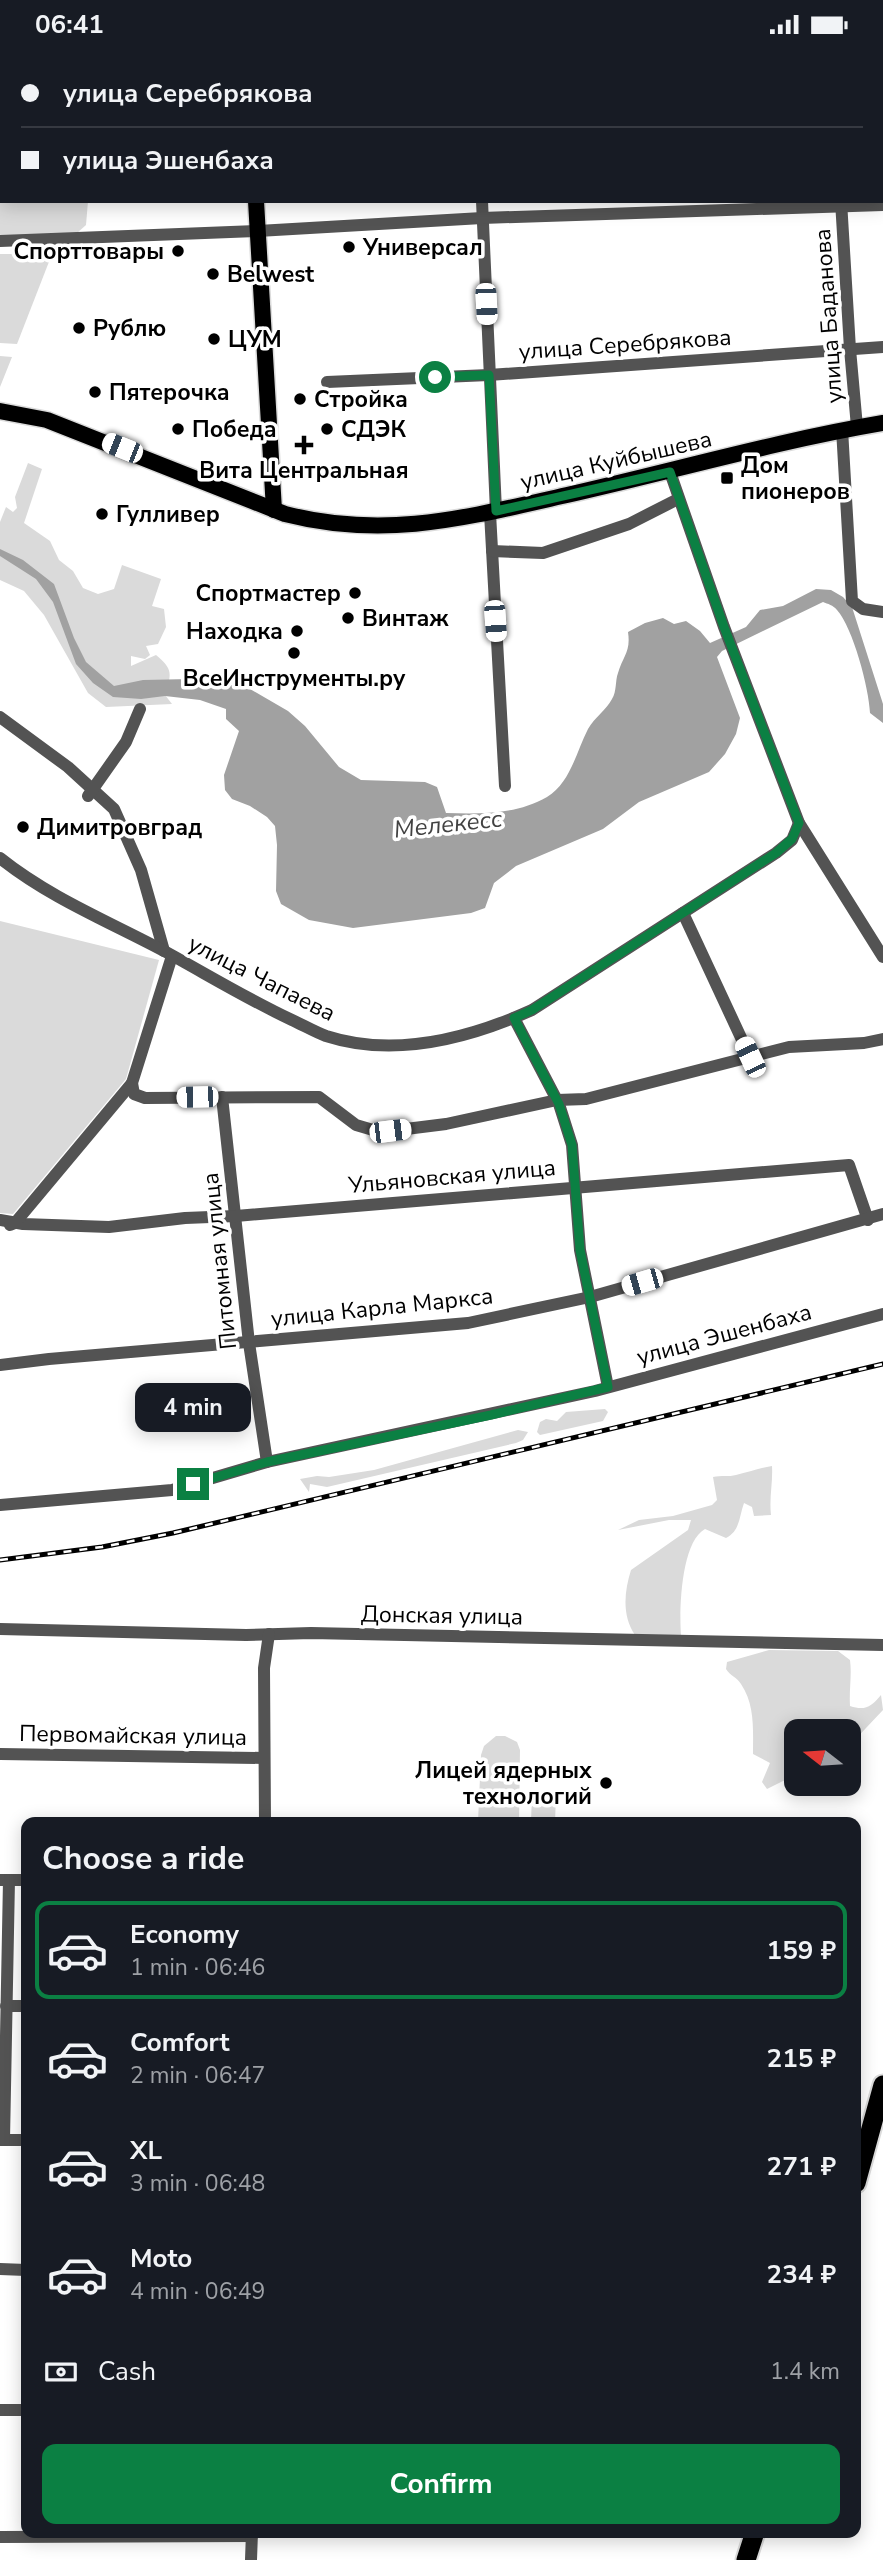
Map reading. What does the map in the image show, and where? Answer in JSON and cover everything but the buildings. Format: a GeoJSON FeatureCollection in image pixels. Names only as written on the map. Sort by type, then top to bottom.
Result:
{"type":"FeatureCollection","features":[{"type":"Feature","properties":{"kind":"highway"},"geometry":{"type":"LineString","coordinates":[[861,2165],[883,2085]]}},
{"type":"Feature","properties":{"kind":"highway"},"geometry":{"type":"LineString","coordinates":[[746,2560],[753,2538]]}},
{"type":"Feature","properties":{"kind":"main road"},"geometry":{"type":"LineString","coordinates":[[256,203],[274,510]]}},
{"type":"Feature","properties":{"kind":"main road","name":"улица Куйбышева"},"geometry":{"type":"LineString","coordinates":[[0,411],[47,420],[274,510],[320,523],[365,527],[414,525],[493,512],[849,428],[883,423]]}},
{"type":"Feature","properties":{"kind":"street"},"geometry":{"type":"LineString","coordinates":[[482,203],[493,512],[492,551],[505,786]]}},
{"type":"Feature","properties":{"kind":"street"},"geometry":{"type":"LineString","coordinates":[[0,241],[258,231],[482,218],[841,204],[883,205]]}},
{"type":"Feature","properties":{"kind":"street","name":"улица Баданова"},"geometry":{"type":"LineString","coordinates":[[841,204],[850,349],[845,506],[849,573],[852,601],[863,609],[883,612]]}},
{"type":"Feature","properties":{"kind":"street","name":"улица Серебрякова"},"geometry":{"type":"LineString","coordinates":[[327,382],[489,375],[883,347]]}},
{"type":"Feature","properties":{"kind":"street"},"geometry":{"type":"LineString","coordinates":[[670,472],[724,627],[799,823],[879,942],[883,957]]}},
{"type":"Feature","properties":{"kind":"street"},"geometry":{"type":"LineString","coordinates":[[492,551],[543,553],[629,524],[678,499]]}},
{"type":"Feature","properties":{"kind":"street"},"geometry":{"type":"LineString","coordinates":[[91,793],[126,742],[140,709]]}},
{"type":"Feature","properties":{"kind":"street"},"geometry":{"type":"LineString","coordinates":[[0,717],[68,767],[91,793],[114,809],[141,870],[168,953],[132,1083],[15,1223],[0,1229]]}},
{"type":"Feature","properties":{"kind":"street","name":"улица Чапаева"},"geometry":{"type":"LineString","coordinates":[[0,858],[22,876],[271,1010],[325,1036],[360,1044],[407,1046],[446,1038],[532,1010],[776,853],[792,839],[799,823]]}},
{"type":"Feature","properties":{"kind":"street"},"geometry":{"type":"LineString","coordinates":[[683,913],[750,1057]]}},
{"type":"Feature","properties":{"kind":"street"},"geometry":{"type":"LineString","coordinates":[[514,1018],[558,1100],[572,1145],[580,1250],[608,1387]]}},
{"type":"Feature","properties":{"kind":"street"},"geometry":{"type":"LineString","coordinates":[[132,1083],[134,1094],[145,1098],[319,1097],[356,1125],[373,1131],[390,1131],[446,1124],[558,1100],[586,1099],[789,1047],[863,1043],[883,1039]]}},
{"type":"Feature","properties":{"kind":"street","name":"Питомная улица"},"geometry":{"type":"LineString","coordinates":[[222,1097],[249,1343],[267,1462]]}},
{"type":"Feature","properties":{"kind":"street","name":"Ульяновская улица"},"geometry":{"type":"LineString","coordinates":[[0,1220],[109,1227],[185,1218],[849,1165],[868,1220]]}},
{"type":"Feature","properties":{"kind":"street","name":"улица Карла Маркса"},"geometry":{"type":"LineString","coordinates":[[0,1365],[468,1323],[590,1297],[883,1215]]}},
{"type":"Feature","properties":{"kind":"street","name":"улица Эшенбаха"},"geometry":{"type":"LineString","coordinates":[[0,1505],[172,1490],[267,1462],[491,1415],[608,1387],[883,1314]]}},
{"type":"Feature","properties":{"kind":"street","name":"Донская улица"},"geometry":{"type":"LineString","coordinates":[[0,1629],[883,1645]]}},
{"type":"Feature","properties":{"kind":"street"},"geometry":{"type":"LineString","coordinates":[[265,1817],[264,1668],[269,1634]]}},
{"type":"Feature","properties":{"kind":"street","name":"Первомайская улица"},"geometry":{"type":"LineString","coordinates":[[0,1754],[264,1758]]}},
{"type":"Feature","properties":{"kind":"street"},"geometry":{"type":"LineString","coordinates":[[5,1880],[6,2006],[2,2140],[21,2140]]}},
{"type":"Feature","properties":{"kind":"street"},"geometry":{"type":"LineString","coordinates":[[6,2006],[21,2006]]}},
{"type":"Feature","properties":{"kind":"street"},"geometry":{"type":"LineString","coordinates":[[0,2269],[21,2270]]}},
{"type":"Feature","properties":{"kind":"street"},"geometry":{"type":"LineString","coordinates":[[0,2410],[21,2410]]}},
{"type":"Feature","properties":{"kind":"street"},"geometry":{"type":"LineString","coordinates":[[0,2537],[21,2537]]}},
{"type":"Feature","properties":{"kind":"street"},"geometry":{"type":"LineString","coordinates":[[251,2560],[252,2538]]}},
{"type":"Feature","properties":{"kind":"shaded area"},"geometry":{"type":"Polygon","coordinates":[[[0,203],[88,203],[86,225],[77,233],[0,236],[0,203]]]}},
{"type":"Feature","properties":{"kind":"shaded area"},"geometry":{"type":"Polygon","coordinates":[[[0,254],[52,254],[17,344],[0,343],[0,254]]]}},
{"type":"Feature","properties":{"kind":"shaded area"},"geometry":{"type":"Polygon","coordinates":[[[0,356],[12,357],[0,387],[0,356]]]}},
{"type":"Feature","properties":{"kind":"shaded area"},"geometry":{"type":"Polygon","coordinates":[[[28,463],[42,469],[24,523],[50,541],[59,560],[73,571],[83,588],[98,594],[114,589],[122,565],[161,579],[152,606],[164,609],[166,627],[158,644],[146,646],[150,655],[145,659],[131,656],[131,666],[156,655],[162,660],[170,673],[165,695],[172,704],[106,707],[88,693],[44,615],[24,591],[0,580],[0,522],[6,507],[13,512],[17,508],[15,497],[28,463]]]}},
{"type":"Feature","properties":{"kind":"shaded area"},"geometry":{"type":"Polygon","coordinates":[[[0,921],[159,960],[126,1079],[13,1214],[0,1213],[0,921]]]}},
{"type":"Feature","properties":{"kind":"shaded area"},"geometry":{"type":"Polygon","coordinates":[[[605,1409],[608,1412],[603,1421],[540,1435],[537,1432],[540,1422],[546,1419],[557,1421],[566,1412],[605,1409]]]}},
{"type":"Feature","properties":{"kind":"shaded area"},"geometry":{"type":"Polygon","coordinates":[[[518,1430],[528,1432],[523,1440],[516,1443],[327,1487],[310,1484],[309,1492],[300,1479],[374,1470],[518,1430]]]}},
{"type":"Feature","properties":{"kind":"shaded area"},"geometry":{"type":"Polygon","coordinates":[[[772,1466],[771,1515],[754,1516],[752,1507],[744,1503],[737,1528],[731,1535],[726,1538],[705,1529],[697,1536],[683,1577],[681,1635],[635,1635],[626,1612],[631,1570],[688,1530],[691,1520],[669,1520],[618,1530],[639,1520],[673,1516],[712,1505],[717,1500],[713,1477],[733,1476],[772,1466]]]}},
{"type":"Feature","properties":{"kind":"shaded area"},"geometry":{"type":"Polygon","coordinates":[[[769,1650],[838,1651],[850,1660],[850,1706],[867,1707],[881,1695],[883,1710],[861,1733],[861,1719],[784,1719],[784,1781],[767,1789],[762,1782],[770,1763],[753,1754],[749,1700],[739,1682],[726,1669],[727,1662],[769,1650]]]}},
{"type":"Feature","properties":{"kind":"shaded area"},"geometry":{"type":"Polygon","coordinates":[[[496,1736],[505,1736],[517,1742],[520,1750],[519,1817],[478,1817],[481,1755],[484,1746],[496,1736]]]}},
{"type":"Feature","properties":{"kind":"shaded area"},"geometry":{"type":"Polygon","coordinates":[[[532,1794],[556,1795],[555,1817],[531,1817],[532,1794]]]}},
{"type":"Feature","properties":{"kind":"water","name":"Мелекесс"},"geometry":{"type":"Polygon","coordinates":[[[0,549],[23,560],[54,584],[86,662],[114,686],[143,680],[190,679],[214,674],[238,682],[288,711],[305,726],[339,767],[361,780],[425,782],[437,787],[446,813],[510,810],[535,803],[555,791],[572,766],[588,729],[614,696],[618,673],[627,649],[628,632],[663,618],[674,624],[686,621],[710,643],[746,627],[760,610],[783,606],[816,589],[831,590],[843,597],[852,607],[883,704],[883,723],[870,713],[863,674],[849,630],[835,608],[823,602],[722,651],[717,657],[740,718],[736,734],[725,754],[709,772],[639,802],[603,829],[516,866],[494,883],[485,908],[471,913],[353,928],[309,920],[281,904],[276,891],[275,826],[250,806],[232,799],[225,790],[224,775],[239,731],[226,719],[226,709],[200,700],[165,696],[141,699],[113,697],[93,683],[76,664],[53,602],[36,579],[0,556],[0,549]]]}},
{"type":"Feature","properties":{"kind":"railway"},"geometry":{"type":"LineString","coordinates":[[0,1560],[102,1547],[173,1533],[883,1364]]}},
{"type":"Feature","properties":{"kind":"place","name":"Универсал"},"geometry":{"type":"Point","coordinates":[349,247]}},
{"type":"Feature","properties":{"kind":"place","name":"Спорттовары"},"geometry":{"type":"Point","coordinates":[178,251]}},
{"type":"Feature","properties":{"kind":"place","name":"Belwest"},"geometry":{"type":"Point","coordinates":[213,274]}},
{"type":"Feature","properties":{"kind":"place","name":"Рублю"},"geometry":{"type":"Point","coordinates":[79,328]}},
{"type":"Feature","properties":{"kind":"place","name":"ЦУМ"},"geometry":{"type":"Point","coordinates":[214,339]}},
{"type":"Feature","properties":{"kind":"place","name":"Пятерочка"},"geometry":{"type":"Point","coordinates":[95,392]}},
{"type":"Feature","properties":{"kind":"place","name":"Стройка"},"geometry":{"type":"Point","coordinates":[300,399]}},
{"type":"Feature","properties":{"kind":"place","name":"Победа"},"geometry":{"type":"Point","coordinates":[178,429]}},
{"type":"Feature","properties":{"kind":"place","name":"СДЭК"},"geometry":{"type":"Point","coordinates":[327,429]}},
{"type":"Feature","properties":{"kind":"place","name":"Вита Центральная"},"geometry":{"type":"Point","coordinates":[304,445]}},
{"type":"Feature","properties":{"kind":"place","name":"Дом пионеров"},"geometry":{"type":"Point","coordinates":[727,478]}},
{"type":"Feature","properties":{"kind":"place","name":"Гулливер"},"geometry":{"type":"Point","coordinates":[102,514]}},
{"type":"Feature","properties":{"kind":"place","name":"Спортмастер"},"geometry":{"type":"Point","coordinates":[355,593]}},
{"type":"Feature","properties":{"kind":"place","name":"Винтаж"},"geometry":{"type":"Point","coordinates":[348,618]}},
{"type":"Feature","properties":{"kind":"place","name":"Находка"},"geometry":{"type":"Point","coordinates":[297,631]}},
{"type":"Feature","properties":{"kind":"place","name":"ВсеИнструменты.ру"},"geometry":{"type":"Point","coordinates":[294,653]}},
{"type":"Feature","properties":{"kind":"place","name":"Димитровград"},"geometry":{"type":"Point","coordinates":[23,827]}},
{"type":"Feature","properties":{"kind":"place","name":"Лицей ядерных технологий"},"geometry":{"type":"Point","coordinates":[606,1783]}},
{"type":"Feature","properties":{"kind":"route"},"geometry":{"type":"LineString","coordinates":[[193,1484],[267,1462],[491,1415],[608,1387],[580,1250],[572,1145],[559,1104],[514,1018],[532,1010],[776,853],[792,839],[799,823],[724,627],[670,472],[496,511],[489,375],[435,377]]}}]}
